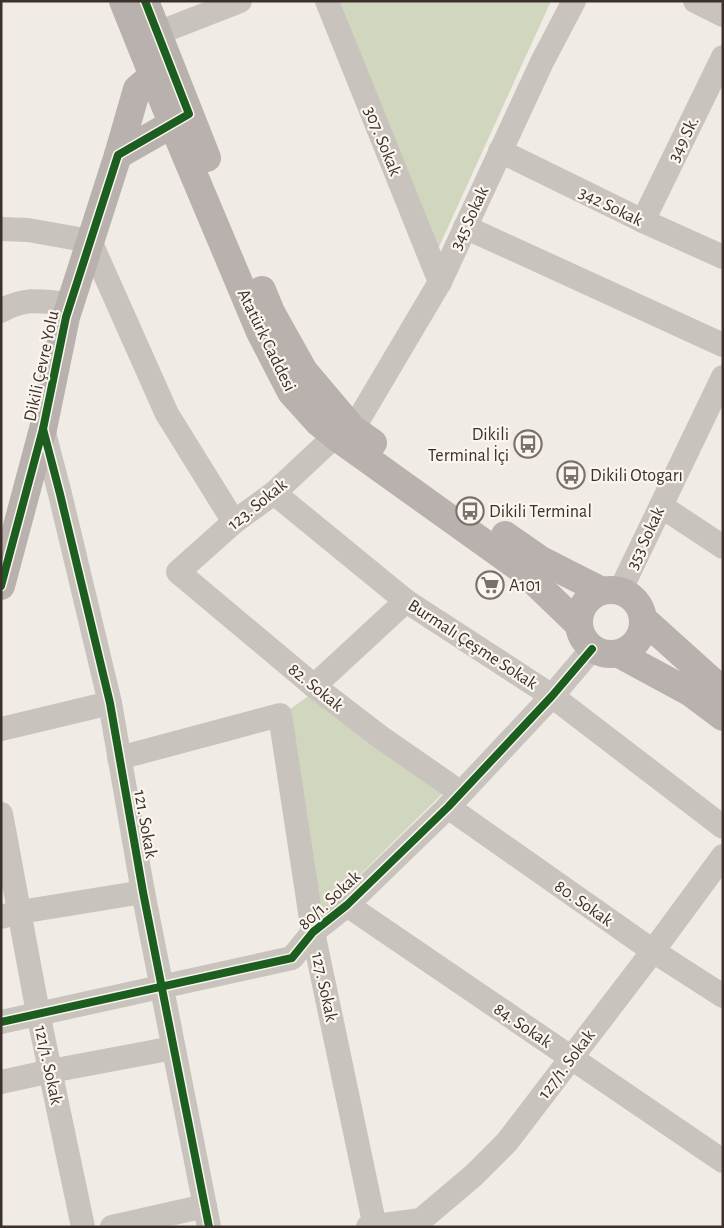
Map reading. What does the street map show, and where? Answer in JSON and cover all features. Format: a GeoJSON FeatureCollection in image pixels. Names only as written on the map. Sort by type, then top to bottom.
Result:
{"type":"FeatureCollection","features":[{"type":"Feature","properties":{"kind":"main road","name":"Atatürk Caddesi"},"geometry":{"type":"LineString","coordinates":[[123,1],[161,71],[181,119],[271,312],[304,371],[344,433],[522,570],[578,624],[580,634],[592,649]]}},
{"type":"Feature","properties":{"kind":"main road","name":"Atatürk Caddesi"},"geometry":{"type":"LineString","coordinates":[[145,1],[158,33],[161,71]]}},
{"type":"Feature","properties":{"kind":"main road","name":"Dikili Çevre Yolu"},"geometry":{"type":"LineString","coordinates":[[1,586],[43,429],[70,304],[118,155],[136,89],[161,71]]}},
{"type":"Feature","properties":{"kind":"main road"},"geometry":{"type":"LineString","coordinates":[[118,155],[181,119]]}},
{"type":"Feature","properties":{"kind":"main road","name":"Atatürk Caddesi"},"geometry":{"type":"LineString","coordinates":[[344,433],[541,560],[611,591],[629,595],[641,610],[643,620],[723,691]]}},
{"type":"Feature","properties":{"kind":"main road"},"geometry":{"type":"LineString","coordinates":[[578,624],[579,616],[587,600],[611,591]]}},
{"type":"Feature","properties":{"kind":"main road"},"geometry":{"type":"LineString","coordinates":[[619,654],[634,644],[640,637],[643,620]]}},
{"type":"Feature","properties":{"kind":"main road"},"geometry":{"type":"LineString","coordinates":[[592,649],[600,653],[619,654],[691,693],[723,716]]}},
{"type":"Feature","properties":{"kind":"street"},"geometry":{"type":"LineString","coordinates":[[158,33],[240,1]]}},
{"type":"Feature","properties":{"kind":"street","name":"307. Sokak"},"geometry":{"type":"LineString","coordinates":[[327,1],[440,282]]}},
{"type":"Feature","properties":{"kind":"street","name":"345 Sokak"},"geometry":{"type":"LineString","coordinates":[[344,433],[440,282],[542,62],[574,1]]}},
{"type":"Feature","properties":{"kind":"street"},"geometry":{"type":"LineString","coordinates":[[695,1],[723,15]]}},
{"type":"Feature","properties":{"kind":"street","name":"349 Sk."},"geometry":{"type":"LineString","coordinates":[[643,221],[723,57]]}},
{"type":"Feature","properties":{"kind":"street","name":"342 Sokak"},"geometry":{"type":"LineString","coordinates":[[500,152],[643,221],[723,257]]}},
{"type":"Feature","properties":{"kind":"street"},"geometry":{"type":"LineString","coordinates":[[2,227],[90,241],[167,414],[234,522]]}},
{"type":"Feature","properties":{"kind":"street"},"geometry":{"type":"LineString","coordinates":[[465,227],[723,344]]}},
{"type":"Feature","properties":{"kind":"street"},"geometry":{"type":"LineString","coordinates":[[1,311],[13,304],[32,300],[70,304]]}},
{"type":"Feature","properties":{"kind":"street","name":"353 Sokak"},"geometry":{"type":"LineString","coordinates":[[611,591],[661,506],[723,377]]}},
{"type":"Feature","properties":{"kind":"street","name":"121. Sokak"},"geometry":{"type":"LineString","coordinates":[[43,429],[110,703],[143,892],[207,1216]]}},
{"type":"Feature","properties":{"kind":"street","name":"123. Sokak"},"geometry":{"type":"LineString","coordinates":[[178,572],[234,522],[274,493],[344,433]]}},
{"type":"Feature","properties":{"kind":"street","name":"Burmalı Çeşme Sokak"},"geometry":{"type":"LineString","coordinates":[[274,493],[406,601],[552,696],[723,827]]}},
{"type":"Feature","properties":{"kind":"street"},"geometry":{"type":"LineString","coordinates":[[661,506],[723,547]]}},
{"type":"Feature","properties":{"kind":"street","name":"82. Sokak"},"geometry":{"type":"LineString","coordinates":[[178,572],[314,686],[379,736],[454,800]]}},
{"type":"Feature","properties":{"kind":"street"},"geometry":{"type":"LineString","coordinates":[[314,686],[406,601]]}},
{"type":"Feature","properties":{"kind":"street","name":"80/1. Sokak"},"geometry":{"type":"LineString","coordinates":[[1,1022],[292,958],[313,932],[347,905],[454,800],[552,696],[592,649]]}},
{"type":"Feature","properties":{"kind":"street"},"geometry":{"type":"LineString","coordinates":[[1,729],[110,703]]}},
{"type":"Feature","properties":{"kind":"street","name":"127. Sokak"},"geometry":{"type":"LineString","coordinates":[[119,758],[280,715],[313,932],[373,1226]]}},
{"type":"Feature","properties":{"kind":"street","name":"80. Sokak"},"geometry":{"type":"LineString","coordinates":[[454,800],[653,951],[723,996]]}},
{"type":"Feature","properties":{"kind":"street","name":"121/1. Sokak"},"geometry":{"type":"LineString","coordinates":[[1,814],[10,915],[38,1013],[83,1227]]}},
{"type":"Feature","properties":{"kind":"street","name":"127/1. Sokak"},"geometry":{"type":"LineString","coordinates":[[373,1226],[421,1220],[474,1175],[507,1142],[723,856]]}},
{"type":"Feature","properties":{"kind":"street"},"geometry":{"type":"LineString","coordinates":[[10,915],[143,892]]}},
{"type":"Feature","properties":{"kind":"street","name":"84. Sokak"},"geometry":{"type":"LineString","coordinates":[[347,905],[723,1162]]}},
{"type":"Feature","properties":{"kind":"street"},"geometry":{"type":"LineString","coordinates":[[1,1082],[51,1070],[173,1048]]}},
{"type":"Feature","properties":{"kind":"street"},"geometry":{"type":"LineString","coordinates":[[112,1227],[207,1216]]}},
{"type":"Feature","properties":{"kind":"green space"},"geometry":{"type":"Polygon","coordinates":[[[340,1],[551,1],[438,249],[340,1]]]}},
{"type":"Feature","properties":{"kind":"green space"},"geometry":{"type":"Polygon","coordinates":[[[310,695],[445,791],[316,918],[280,716],[310,695]]]}},
{"type":"Feature","properties":{"kind":"cycle path"},"geometry":{"type":"LineString","coordinates":[[1,586],[43,429],[66,317],[118,155],[189,114],[145,1]]}},
{"type":"Feature","properties":{"kind":"cycle path"},"geometry":{"type":"LineString","coordinates":[[43,429],[110,703],[143,892],[209,1227]]}},
{"type":"Feature","properties":{"kind":"cycle path"},"geometry":{"type":"LineString","coordinates":[[1,1022],[292,958],[313,932],[347,905],[448,807],[552,696],[592,649]]}},
{"type":"Feature","properties":{"kind":"place","name":"Dikili Terminal İçi"},"geometry":{"type":"Point","coordinates":[528,444]}},
{"type":"Feature","properties":{"kind":"place","name":"Dikili Otogarı"},"geometry":{"type":"Point","coordinates":[571,475]}},
{"type":"Feature","properties":{"kind":"place","name":"Dikili Terminal"},"geometry":{"type":"Point","coordinates":[470,511]}},
{"type":"Feature","properties":{"kind":"place","name":"A101"},"geometry":{"type":"Point","coordinates":[490,585]}}]}
